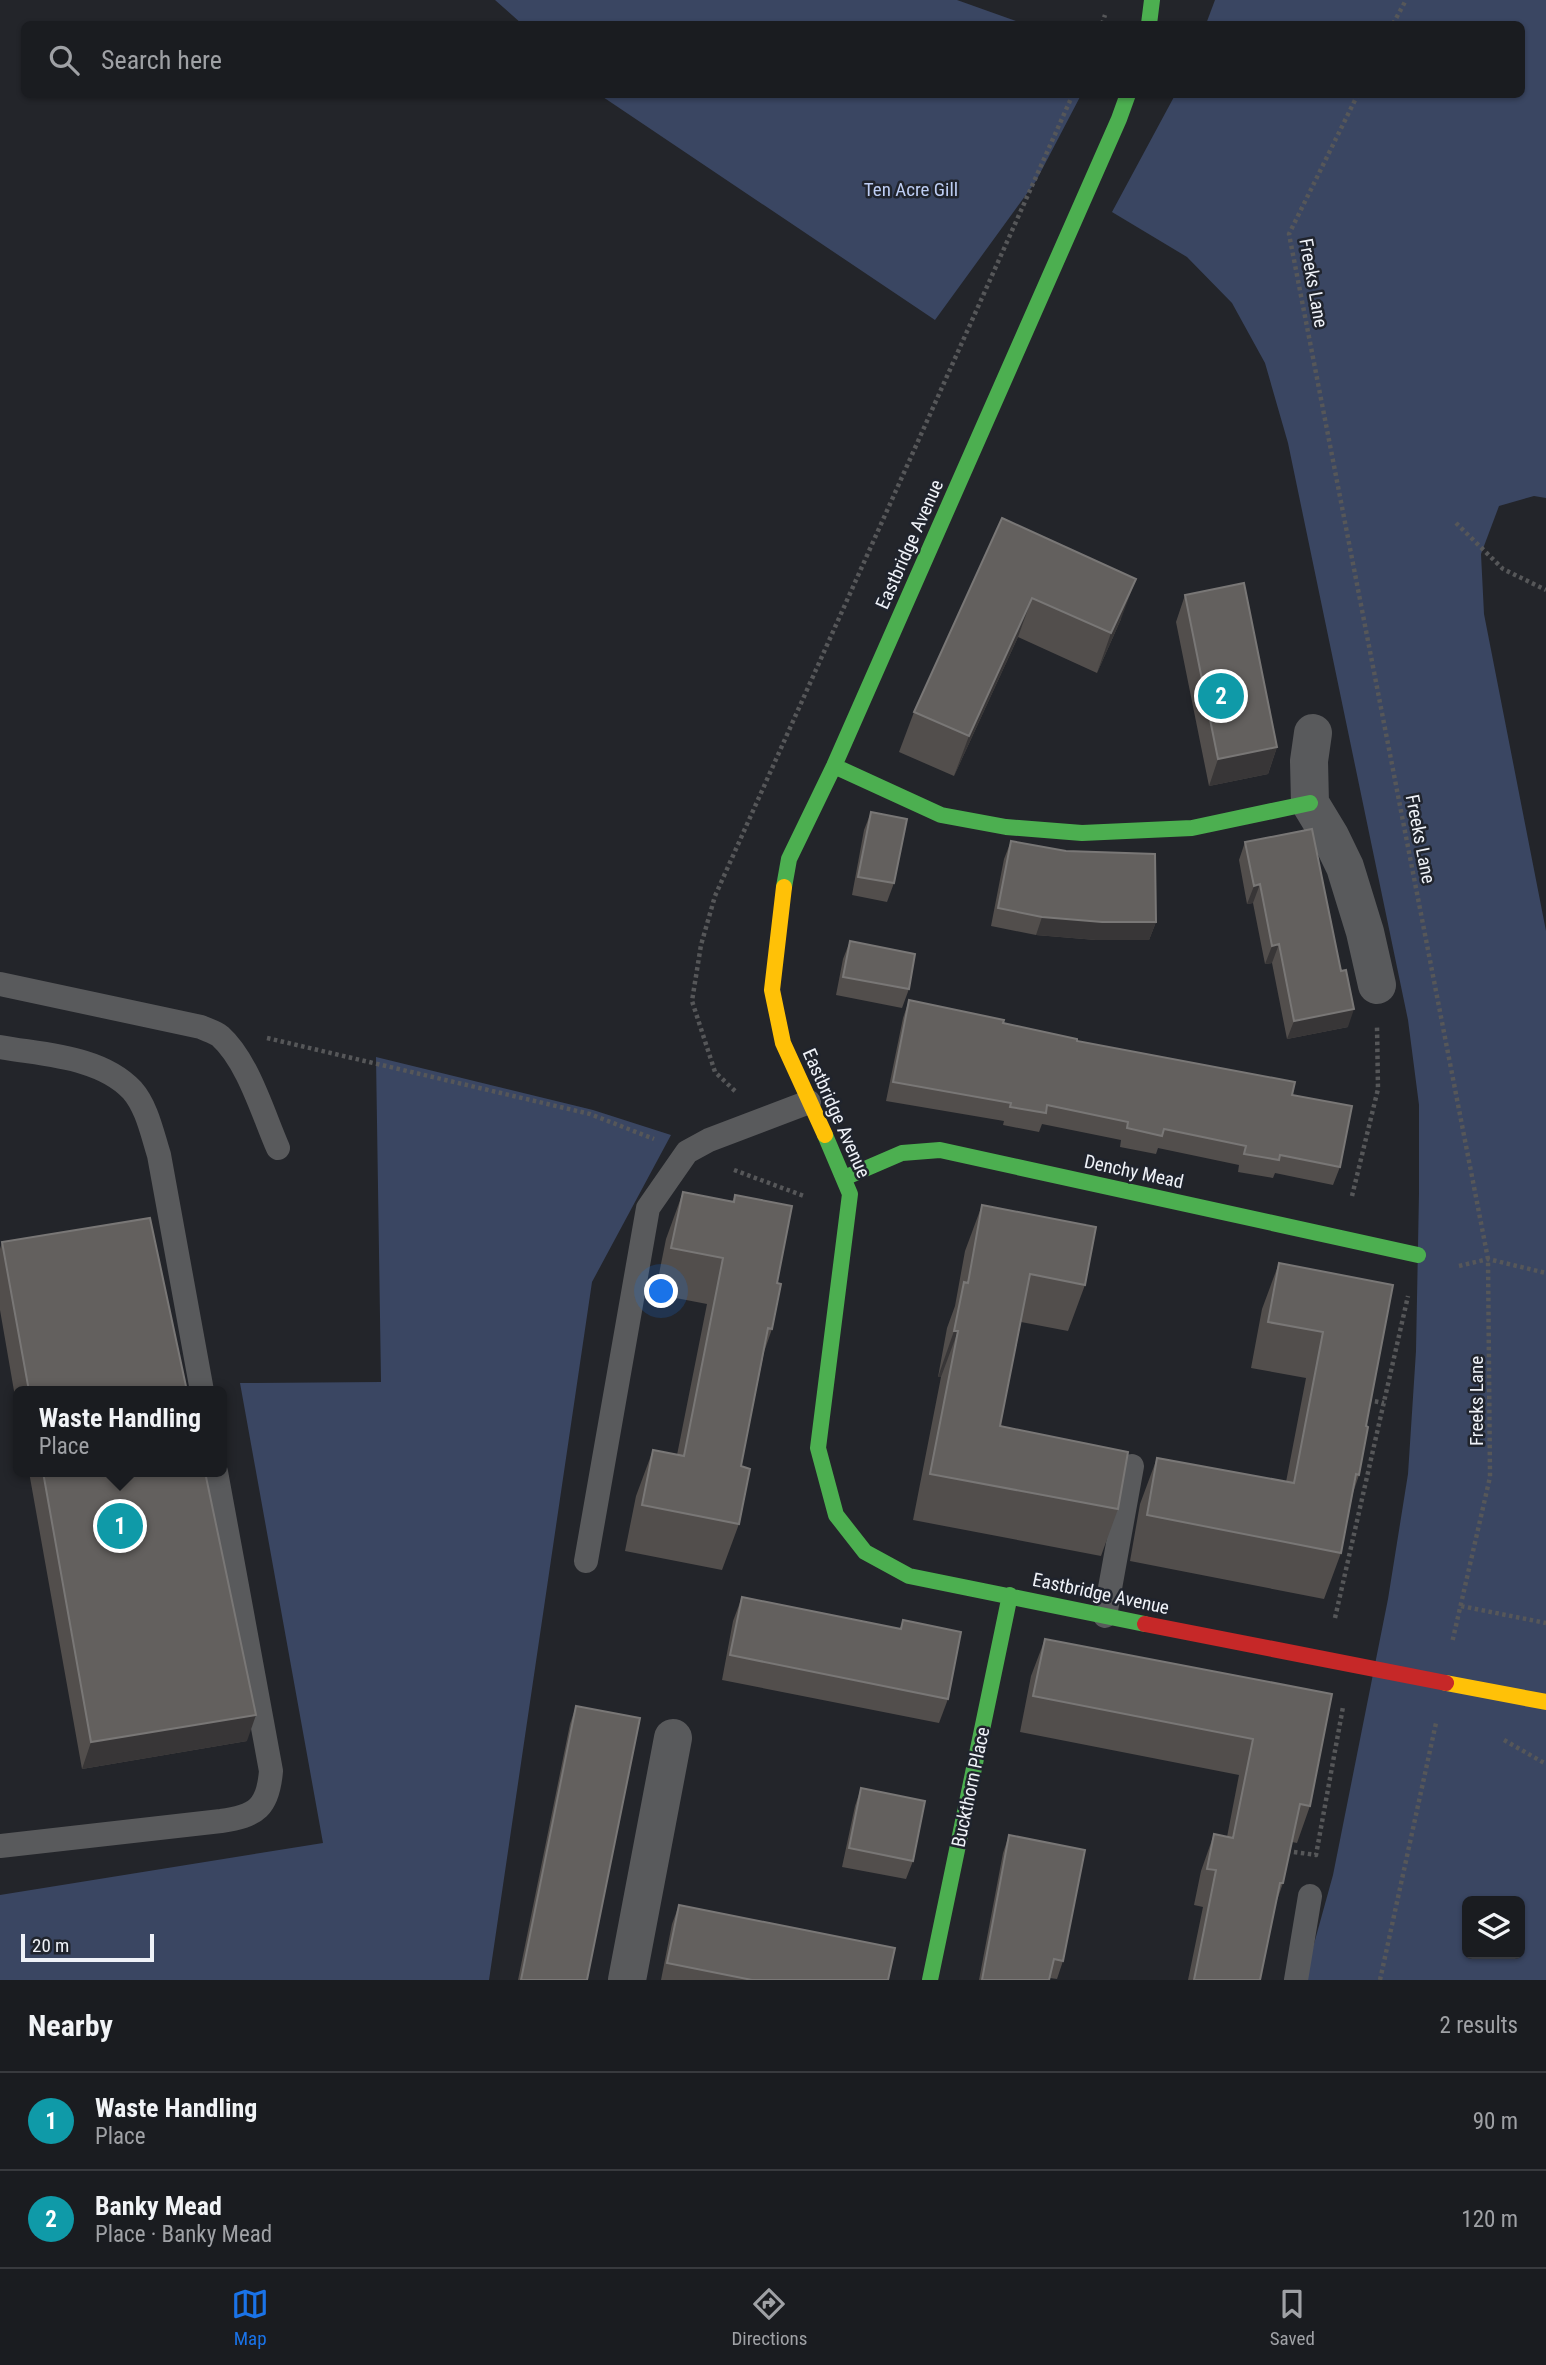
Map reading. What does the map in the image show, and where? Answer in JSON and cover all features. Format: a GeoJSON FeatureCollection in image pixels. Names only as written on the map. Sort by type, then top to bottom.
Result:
{"type":"FeatureCollection","features":[{"type":"Feature","properties":{"kind":"street"},"geometry":{"type":"LineString","coordinates":[[1149,21],[1152,0]]}},
{"type":"Feature","properties":{"kind":"street","name":"Eastbridge Avenue"},"geometry":{"type":"LineString","coordinates":[[1127,98],[834,766],[789,859],[779,917],[772,990],[783,1043],[849,1194],[818,1448],[836,1515],[864,1552],[909,1576],[1546,1702]]}},
{"type":"Feature","properties":{"kind":"street"},"geometry":{"type":"LineString","coordinates":[[1313,733],[1309,761],[1310,803],[1330,835],[1345,867],[1365,932],[1377,985]]}},
{"type":"Feature","properties":{"kind":"street"},"geometry":{"type":"LineString","coordinates":[[834,766],[941,815],[1006,827],[1082,832],[1192,828],[1310,803]]}},
{"type":"Feature","properties":{"kind":"street","name":"Denchy Mead"},"geometry":{"type":"LineString","coordinates":[[844,1178],[902,1153],[940,1150],[1418,1255]]}},
{"type":"Feature","properties":{"kind":"street","name":"Buckthorn Place"},"geometry":{"type":"LineString","coordinates":[[930,1980],[1010,1595]]}},
{"type":"Feature","properties":{"kind":"street"},"geometry":{"type":"LineString","coordinates":[[627,1980],[673,1738]]}},
{"type":"Feature","properties":{"kind":"lane"},"geometry":{"type":"LineString","coordinates":[[0,984],[201,1027],[219,1034],[232,1049],[248,1077],[278,1148]]}},
{"type":"Feature","properties":{"kind":"lane"},"geometry":{"type":"LineString","coordinates":[[0,1047],[83,1063],[113,1074],[133,1092],[148,1119],[159,1155],[201,1386]]}},
{"type":"Feature","properties":{"kind":"lane"},"geometry":{"type":"LineString","coordinates":[[586,1561],[648,1208],[687,1152],[709,1140],[809,1102]]}},
{"type":"Feature","properties":{"kind":"lane"},"geometry":{"type":"LineString","coordinates":[[1105,1616],[1132,1466]]}},
{"type":"Feature","properties":{"kind":"lane"},"geometry":{"type":"LineString","coordinates":[[0,1846],[221,1821],[241,1818],[258,1810],[269,1790],[271,1771],[217,1477]]}},
{"type":"Feature","properties":{"kind":"lane"},"geometry":{"type":"LineString","coordinates":[[1296,1980],[1310,1896]]}},
{"type":"Feature","properties":{"kind":"path"},"geometry":{"type":"LineString","coordinates":[[1395,21],[1406,0]]}},
{"type":"Feature","properties":{"kind":"path"},"geometry":{"type":"LineString","coordinates":[[763,1119],[715,1072],[692,1001],[701,945],[715,896],[1071,98]]}},
{"type":"Feature","properties":{"kind":"path","name":"Freeks Lane"},"geometry":{"type":"LineString","coordinates":[[1357,98],[1289,233],[1488,1259],[1490,1477],[1461,1606],[1546,1623]]}},
{"type":"Feature","properties":{"kind":"path"},"geometry":{"type":"LineString","coordinates":[[1457,523],[1503,569],[1546,590]]}},
{"type":"Feature","properties":{"kind":"path"},"geometry":{"type":"LineString","coordinates":[[1342,1238],[1378,1089],[1377,985]]}},
{"type":"Feature","properties":{"kind":"path"},"geometry":{"type":"LineString","coordinates":[[255,1035],[590,1114]]}},
{"type":"Feature","properties":{"kind":"path"},"geometry":{"type":"LineString","coordinates":[[1488,1259],[1546,1273]]}},
{"type":"Feature","properties":{"kind":"path"},"geometry":{"type":"LineString","coordinates":[[1326,1660],[1410,1290]]}},
{"type":"Feature","properties":{"kind":"path"},"geometry":{"type":"LineString","coordinates":[[1358,1398],[1384,1403]]}},
{"type":"Feature","properties":{"kind":"path"},"geometry":{"type":"LineString","coordinates":[[1343,1534],[1354,1536]]}},
{"type":"Feature","properties":{"kind":"path"},"geometry":{"type":"LineString","coordinates":[[1277,1849],[1316,1856],[1349,1665]]}},
{"type":"Feature","properties":{"kind":"path"},"geometry":{"type":"LineString","coordinates":[[1380,1980],[1437,1716]]}},
{"type":"Feature","properties":{"kind":"green space"},"geometry":{"type":"Polygon","coordinates":[[[495,0],[957,0],[1016,21],[519,21],[495,0]]]}},
{"type":"Feature","properties":{"kind":"green space"},"geometry":{"type":"Polygon","coordinates":[[[1215,0],[1546,0],[1546,498],[1534,496],[1499,506],[1481,554],[1484,614],[1546,931],[1546,1980],[1304,1980],[1333,1875],[1388,1599],[1408,1474],[1416,1351],[1419,1105],[1408,1020],[1288,443],[1265,363],[1232,303],[1187,257],[1112,212],[1173,98],[1525,98],[1525,21],[1207,21],[1215,0]]]}},
{"type":"Feature","properties":{"kind":"green space","name":"Ten Acre Gill"},"geometry":{"type":"Polygon","coordinates":[[[604,98],[1079,98],[1036,181],[935,320],[604,98]]]}},
{"type":"Feature","properties":{"kind":"green space"},"geometry":{"type":"Polygon","coordinates":[[[376,1057],[593,1110],[671,1135],[592,1282],[489,1980],[0,1980],[0,1895],[323,1843],[240,1383],[381,1382],[376,1057]]]}},
{"type":"Feature","properties":{"kind":"building"},"geometry":{"type":"Polygon","coordinates":[[[1002,518],[1136,579],[1111,633],[1032,598],[969,736],[914,712],[1002,518]]]}},
{"type":"Feature","properties":{"kind":"building"},"geometry":{"type":"Polygon","coordinates":[[[1244,583],[1277,747],[1218,759],[1185,595],[1244,583]]]}},
{"type":"Feature","properties":{"kind":"building"},"geometry":{"type":"Polygon","coordinates":[[[871,812],[907,819],[894,883],[858,877],[871,812]]]}},
{"type":"Feature","properties":{"kind":"building"},"geometry":{"type":"Polygon","coordinates":[[[1312,829],[1341,971],[1346,970],[1354,1009],[1294,1021],[1279,944],[1272,946],[1260,884],[1254,886],[1245,842],[1312,829]]]}},
{"type":"Feature","properties":{"kind":"building"},"geometry":{"type":"Polygon","coordinates":[[[1011,841],[1066,851],[1155,854],[1156,922],[1102,922],[1042,917],[998,908],[1011,841]]]}},
{"type":"Feature","properties":{"kind":"building"},"geometry":{"type":"Polygon","coordinates":[[[850,941],[915,954],[909,989],[843,977],[850,941]]]}},
{"type":"Feature","properties":{"kind":"building"},"geometry":{"type":"Polygon","coordinates":[[[909,1000],[1004,1020],[1003,1023],[1077,1041],[1295,1082],[1292,1095],[1352,1106],[1340,1167],[1280,1155],[1279,1160],[1244,1154],[1246,1146],[1164,1129],[1162,1136],[1127,1128],[1128,1122],[1047,1105],[1046,1113],[1010,1107],[1011,1103],[893,1082],[909,1000]]]}},
{"type":"Feature","properties":{"kind":"building"},"geometry":{"type":"Polygon","coordinates":[[[683,1192],[734,1202],[735,1195],[792,1206],[777,1283],[781,1284],[772,1329],[768,1328],[741,1466],[750,1469],[739,1524],[642,1505],[653,1450],[684,1456],[723,1258],[671,1248],[683,1192]]]}},
{"type":"Feature","properties":{"kind":"building"},"geometry":{"type":"Polygon","coordinates":[[[982,1205],[1096,1227],[1085,1285],[1030,1274],[1000,1426],[1128,1452],[1118,1509],[930,1474],[958,1331],[954,1331],[964,1282],[968,1283],[982,1205]]]}},
{"type":"Feature","properties":{"kind":"building"},"geometry":{"type":"Polygon","coordinates":[[[150,1218],[186,1386],[28,1386],[2,1242],[150,1218]]]}},
{"type":"Feature","properties":{"kind":"building"},"geometry":{"type":"Polygon","coordinates":[[[1279,1263],[1393,1285],[1359,1475],[1356,1474],[1341,1553],[1147,1515],[1157,1458],[1294,1483],[1323,1332],[1268,1322],[1279,1263]]]}},
{"type":"Feature","properties":{"kind":"building"},"geometry":{"type":"Polygon","coordinates":[[[44,1477],[206,1477],[256,1715],[91,1742],[44,1477]]]}},
{"type":"Feature","properties":{"kind":"building"},"geometry":{"type":"Polygon","coordinates":[[[742,1597],[901,1629],[903,1620],[961,1632],[948,1699],[730,1655],[742,1597]]]}},
{"type":"Feature","properties":{"kind":"building"},"geometry":{"type":"Polygon","coordinates":[[[1045,1639],[1332,1694],[1310,1806],[1300,1804],[1260,1980],[1194,1980],[1216,1870],[1207,1869],[1214,1834],[1233,1838],[1253,1739],[1033,1696],[1045,1639]]]}},
{"type":"Feature","properties":{"kind":"building"},"geometry":{"type":"Polygon","coordinates":[[[576,1706],[640,1718],[587,1980],[521,1980],[576,1706]]]}},
{"type":"Feature","properties":{"kind":"building"},"geometry":{"type":"Polygon","coordinates":[[[861,1788],[925,1801],[913,1861],[849,1848],[861,1788]]]}},
{"type":"Feature","properties":{"kind":"building"},"geometry":{"type":"Polygon","coordinates":[[[1009,1835],[1085,1850],[1063,1961],[1054,1959],[1049,1980],[982,1980],[1009,1835]]]}},
{"type":"Feature","properties":{"kind":"building"},"geometry":{"type":"Polygon","coordinates":[[[679,1905],[895,1948],[888,1980],[752,1980],[667,1963],[679,1905]]]}},
{"type":"Feature","properties":{"kind":"traffic: fast"},"geometry":{"type":"LineString","coordinates":[[1149,21],[1152,0]]}},
{"type":"Feature","properties":{"kind":"traffic: fast"},"geometry":{"type":"LineString","coordinates":[[784,887],[789,859],[834,766],[1127,98]]}},
{"type":"Feature","properties":{"kind":"traffic: fast"},"geometry":{"type":"LineString","coordinates":[[834,766],[941,815],[1006,827],[1082,833],[1192,828],[1310,803]]}},
{"type":"Feature","properties":{"kind":"traffic: fast"},"geometry":{"type":"LineString","coordinates":[[825,1135],[850,1194],[818,1448],[836,1515],[865,1552],[909,1576],[1145,1624]]}},
{"type":"Feature","properties":{"kind":"traffic: fast"},"geometry":{"type":"LineString","coordinates":[[844,1178],[902,1153],[940,1150],[1418,1255]]}},
{"type":"Feature","properties":{"kind":"traffic: fast"},"geometry":{"type":"LineString","coordinates":[[930,1980],[1010,1595]]}},
{"type":"Feature","properties":{"kind":"traffic: slow"},"geometry":{"type":"LineString","coordinates":[[784,887],[772,990],[783,1043],[825,1135]]}},
{"type":"Feature","properties":{"kind":"traffic: slow"},"geometry":{"type":"LineString","coordinates":[[1446,1683],[1546,1702]]}},
{"type":"Feature","properties":{"kind":"traffic: jam"},"geometry":{"type":"LineString","coordinates":[[1145,1624],[1446,1683]]}},
{"type":"Feature","properties":{"kind":"place","name":"Banky Mead"},"geometry":{"type":"Point","coordinates":[1221,696]}},
{"type":"Feature","properties":{"kind":"place","name":"Waste Handling"},"geometry":{"type":"Point","coordinates":[120,1526]}}]}
